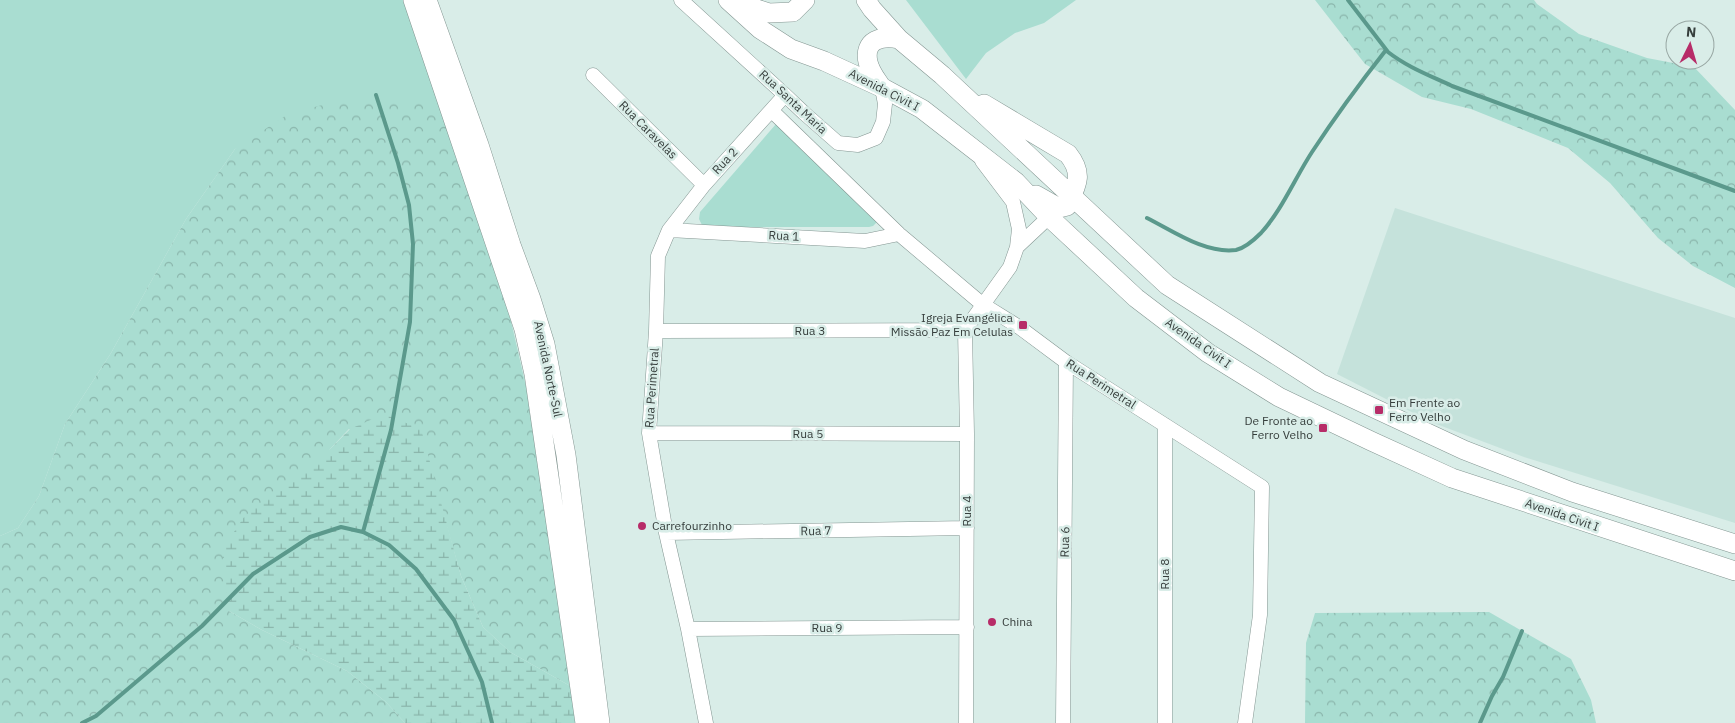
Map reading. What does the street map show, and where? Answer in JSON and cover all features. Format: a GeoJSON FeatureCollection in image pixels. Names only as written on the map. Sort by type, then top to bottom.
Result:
{"type":"FeatureCollection","features":[{"type":"Feature","properties":{"kind":"main road","name":"Avenida Norte-Sul"},"geometry":{"type":"LineString","coordinates":[[413,0],[524,329],[532,365],[585,723]]}},
{"type":"Feature","properties":{"kind":"main road","name":"Avenida Norte-Sul"},"geometry":{"type":"LineString","coordinates":[[427,0],[479,145],[545,344],[566,455],[600,723]]}},
{"type":"Feature","properties":{"kind":"main road"},"geometry":{"type":"LineString","coordinates":[[729,0],[769,13],[792,12],[805,0]]}},
{"type":"Feature","properties":{"kind":"main road","name":"Avenida Civit I"},"geometry":{"type":"LineString","coordinates":[[729,0],[760,29],[791,49],[824,61],[882,88],[922,110],[1016,182],[1049,218],[1136,298],[1208,353],[1279,397],[1452,478],[1735,571]]}},
{"type":"Feature","properties":{"kind":"main road","name":"Avenida Civit I"},"geometry":{"type":"LineString","coordinates":[[866,0],[899,39],[942,75],[1167,286],[1320,383],[1464,450],[1545,482],[1735,544]]}},
{"type":"Feature","properties":{"kind":"main road"},"geometry":{"type":"LineString","coordinates":[[882,88],[868,62],[867,54],[869,47],[874,41],[881,38],[899,39]]}},
{"type":"Feature","properties":{"kind":"main road"},"geometry":{"type":"LineString","coordinates":[[942,75],[986,105],[1068,154],[1076,164],[1078,174],[1076,186],[1067,206],[1059,208],[1050,205],[1016,182]]}},
{"type":"Feature","properties":{"kind":"street","name":"Rua Santa Maria"},"geometry":{"type":"LineString","coordinates":[[681,0],[838,143],[858,145],[876,138],[883,122],[885,104],[882,88]]}},
{"type":"Feature","properties":{"kind":"street","name":"Rua Caravelas"},"geometry":{"type":"LineString","coordinates":[[593,75],[704,185]]}},
{"type":"Feature","properties":{"kind":"street","name":"Rua 2"},"geometry":{"type":"LineString","coordinates":[[669,230],[704,185],[785,95]]}},
{"type":"Feature","properties":{"kind":"street","name":"Rua Perimetral"},"geometry":{"type":"LineString","coordinates":[[772,110],[899,234],[982,304],[1019,327],[1066,362],[1262,487],[1260,615],[1245,723]]}},
{"type":"Feature","properties":{"kind":"street"},"geometry":{"type":"LineString","coordinates":[[965,330],[1010,267],[1017,247],[1018,221],[1013,202],[969,145]]}},
{"type":"Feature","properties":{"kind":"street"},"geometry":{"type":"LineString","coordinates":[[1017,247],[1049,218]]}},
{"type":"Feature","properties":{"kind":"street","name":"Rua Perimetral"},"geometry":{"type":"LineString","coordinates":[[669,230],[658,256],[656,331],[649,433],[666,533],[688,629],[706,723]]}},
{"type":"Feature","properties":{"kind":"street","name":"Rua 1"},"geometry":{"type":"LineString","coordinates":[[669,230],[865,241],[899,234]]}},
{"type":"Feature","properties":{"kind":"street","name":"Rua 3"},"geometry":{"type":"LineString","coordinates":[[656,331],[965,330]]}},
{"type":"Feature","properties":{"kind":"street","name":"Rua 4"},"geometry":{"type":"LineString","coordinates":[[965,330],[967,434],[966,723]]}},
{"type":"Feature","properties":{"kind":"street","name":"Rua 6"},"geometry":{"type":"LineString","coordinates":[[1063,723],[1066,362]]}},
{"type":"Feature","properties":{"kind":"street","name":"Rua 8"},"geometry":{"type":"LineString","coordinates":[[1165,425],[1165,723]]}},
{"type":"Feature","properties":{"kind":"street","name":"Rua 5"},"geometry":{"type":"LineString","coordinates":[[649,433],[967,434]]}},
{"type":"Feature","properties":{"kind":"street","name":"Rua 7"},"geometry":{"type":"LineString","coordinates":[[666,533],[967,528]]}},
{"type":"Feature","properties":{"kind":"street","name":"Rua 9"},"geometry":{"type":"LineString","coordinates":[[688,629],[967,627]]}},
{"type":"Feature","properties":{"kind":"shaded area"},"geometry":{"type":"Polygon","coordinates":[[[1395,208],[1735,318],[1735,523],[1524,457],[1431,422],[1337,374],[1395,208]]]}},
{"type":"Feature","properties":{"kind":"green space"},"geometry":{"type":"Polygon","coordinates":[[[0,0],[405,0],[441,102],[235,149],[186,219],[111,353],[65,424],[39,496],[18,528],[0,536],[0,0]]]}},
{"type":"Feature","properties":{"kind":"green space"},"geometry":{"type":"Polygon","coordinates":[[[906,0],[1076,0],[1044,23],[1015,33],[986,53],[966,79],[906,0]]]}},
{"type":"Feature","properties":{"kind":"green space"},"geometry":{"type":"Polygon","coordinates":[[[1315,0],[1534,0],[1579,34],[1647,58],[1665,61],[1665,70],[1697,70],[1735,110],[1735,288],[1693,266],[1658,238],[1610,183],[1568,148],[1471,109],[1422,97],[1365,64],[1315,0]]]}},
{"type":"Feature","properties":{"kind":"green space"},"geometry":{"type":"Polygon","coordinates":[[[345,99],[441,102],[505,295],[536,430],[572,687],[510,652],[483,627],[461,576],[435,484],[349,429],[330,449],[229,611],[262,630],[347,671],[386,702],[405,723],[0,723],[0,536],[18,528],[39,496],[65,424],[111,353],[186,219],[235,149],[288,114],[345,99]]]}},
{"type":"Feature","properties":{"kind":"green space"},"geometry":{"type":"Polygon","coordinates":[[[776,124],[879,220],[869,227],[709,227],[702,225],[699,219],[700,212],[776,124]]]}},
{"type":"Feature","properties":{"kind":"green space"},"geometry":{"type":"Polygon","coordinates":[[[384,414],[421,429],[461,576],[483,627],[510,652],[572,687],[577,723],[405,723],[386,702],[347,671],[262,630],[229,611],[222,550],[244,517],[330,449],[350,429],[384,414]]]}},
{"type":"Feature","properties":{"kind":"green space"},"geometry":{"type":"Polygon","coordinates":[[[1489,612],[1571,659],[1591,700],[1596,723],[1305,723],[1306,643],[1315,613],[1489,612]]]}},
{"type":"Feature","properties":{"kind":"waterway"},"geometry":{"type":"LineString","coordinates":[[1348,0],[1388,52],[1419,71],[1452,86],[1735,191]]}},
{"type":"Feature","properties":{"kind":"waterway"},"geometry":{"type":"LineString","coordinates":[[1147,218],[1190,240],[1213,249],[1236,250],[1250,243],[1269,224],[1321,139],[1386,50]]}},
{"type":"Feature","properties":{"kind":"waterway"},"geometry":{"type":"LineString","coordinates":[[363,532],[391,430],[410,322],[413,244],[409,205],[398,163],[376,95]]}},
{"type":"Feature","properties":{"kind":"waterway"},"geometry":{"type":"LineString","coordinates":[[82,723],[96,716],[202,626],[253,574],[310,537],[341,527],[363,532],[389,545],[416,569],[454,620],[482,682],[492,723]]}},
{"type":"Feature","properties":{"kind":"waterway"},"geometry":{"type":"LineString","coordinates":[[1480,723],[1503,677],[1522,631]]}},
{"type":"Feature","properties":{"kind":"place","name":"Igreja Evangélica Missão Paz Em Celulas"},"geometry":{"type":"Point","coordinates":[1023,325]}},
{"type":"Feature","properties":{"kind":"place","name":"Em Frente ao Ferro Velho"},"geometry":{"type":"Point","coordinates":[1379,410]}},
{"type":"Feature","properties":{"kind":"place","name":"De Fronte ao Ferro Velho"},"geometry":{"type":"Point","coordinates":[1323,428]}},
{"type":"Feature","properties":{"kind":"place","name":"Carrefourzinho"},"geometry":{"type":"Point","coordinates":[642,526]}},
{"type":"Feature","properties":{"kind":"place","name":"China"},"geometry":{"type":"Point","coordinates":[992,622]}}]}
